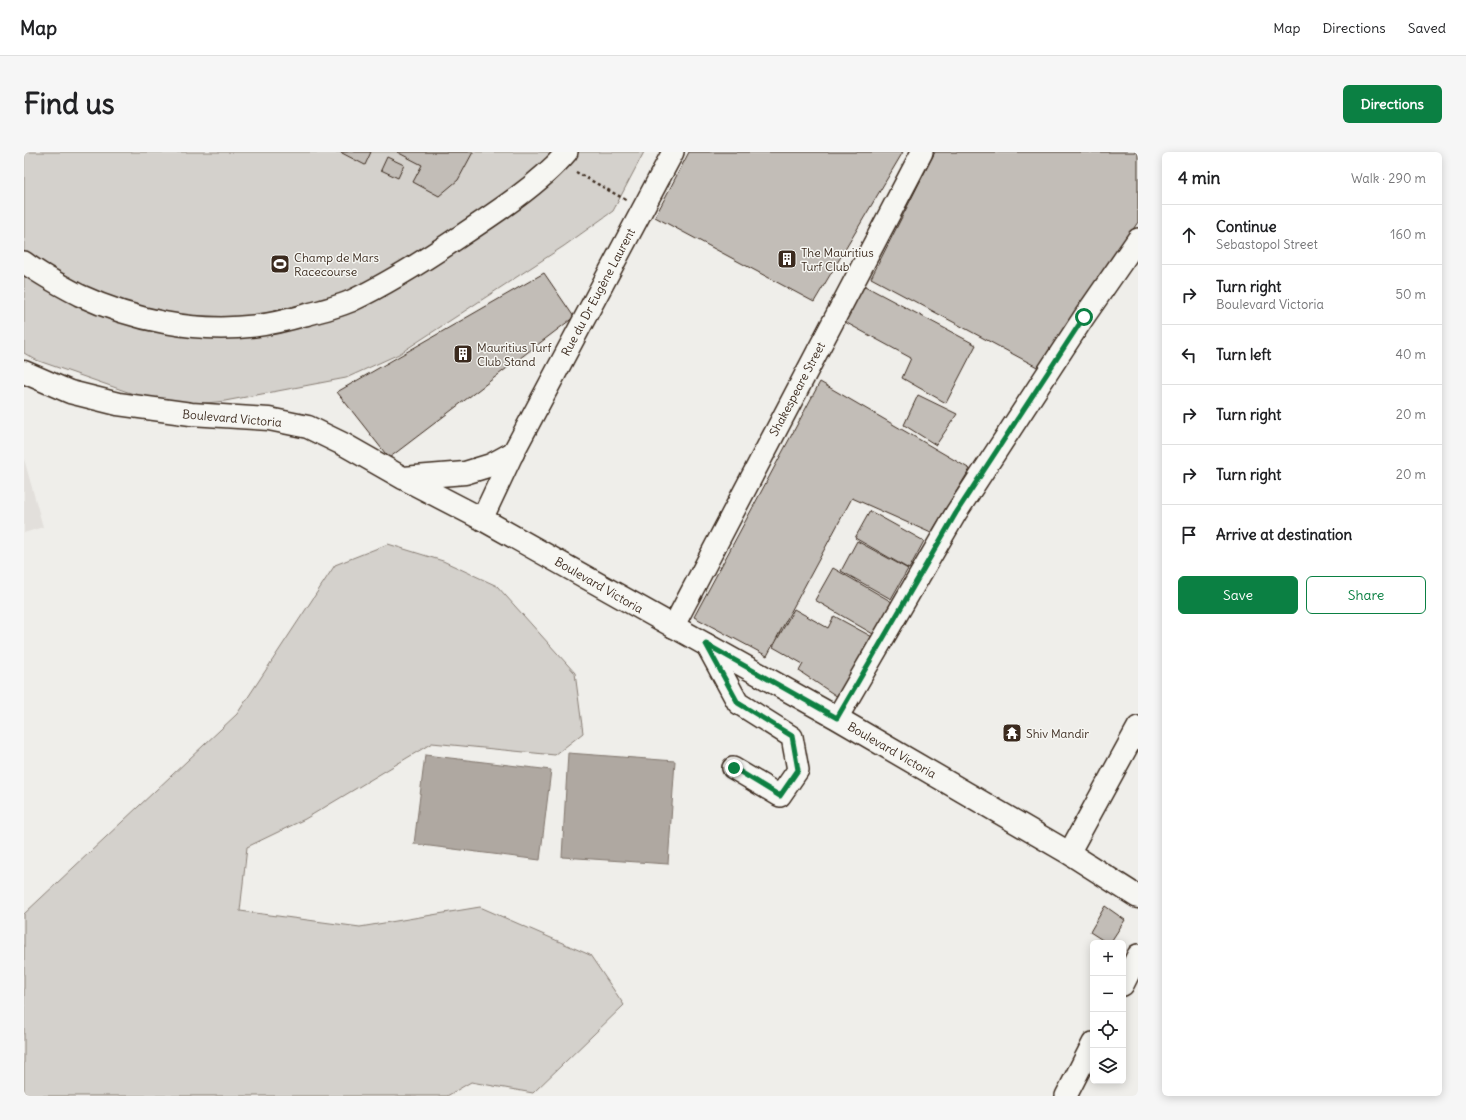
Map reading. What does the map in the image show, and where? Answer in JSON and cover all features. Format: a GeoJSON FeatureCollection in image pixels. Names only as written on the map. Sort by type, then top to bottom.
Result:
{"type":"FeatureCollection","features":[{"type":"Feature","properties":{"kind":"main road","name":"Boulevard Victoria"},"geometry":{"type":"LineString","coordinates":[[24,372],[70,392],[118,404],[191,414],[269,419],[308,427],[482,518],[673,627],[837,718],[1070,853],[1138,897]]}},
{"type":"Feature","properties":{"kind":"main road"},"geometry":{"type":"LineString","coordinates":[[403,478],[464,473],[491,465],[513,453]]}},
{"type":"Feature","properties":{"kind":"street","name":"Rue du Dr Eugène Laurent"},"geometry":{"type":"LineString","coordinates":[[482,518],[513,453],[673,152]]}},
{"type":"Feature","properties":{"kind":"street","name":"Shakespeare Street"},"geometry":{"type":"LineString","coordinates":[[673,627],[922,152]]}},
{"type":"Feature","properties":{"kind":"street"},"geometry":{"type":"LineString","coordinates":[[24,262],[60,285],[94,302],[156,322],[214,328],[254,326],[323,311],[351,301],[387,282],[423,261],[488,218],[523,192],[562,157]]}},
{"type":"Feature","properties":{"kind":"street"},"geometry":{"type":"LineString","coordinates":[[837,718],[956,513],[1084,317],[1138,239]]}},
{"type":"Feature","properties":{"kind":"street"},"geometry":{"type":"LineString","coordinates":[[706,644],[738,703],[792,736],[798,770],[780,796],[734,768]]}},
{"type":"Feature","properties":{"kind":"street"},"geometry":{"type":"LineString","coordinates":[[1070,853],[1138,727]]}},
{"type":"Feature","properties":{"kind":"street"},"geometry":{"type":"LineString","coordinates":[[1126,979],[1138,955]]}},
{"type":"Feature","properties":{"kind":"street"},"geometry":{"type":"LineString","coordinates":[[1066,1096],[1090,1048]]}},
{"type":"Feature","properties":{"kind":"path"},"geometry":{"type":"LineString","coordinates":[[562,157],[626,200]]}},
{"type":"Feature","properties":{"kind":"shaded area","name":"Champ de Mars Racecourse"},"geometry":{"type":"Polygon","coordinates":[[[24,152],[644,152],[613,211],[564,246],[399,354],[346,378],[225,401],[197,404],[145,398],[36,360],[24,353],[24,152]]]}},
{"type":"Feature","properties":{"kind":"shaded area"},"geometry":{"type":"Polygon","coordinates":[[[24,459],[43,527],[24,533],[24,459]]]}},
{"type":"Feature","properties":{"kind":"shaded area"},"geometry":{"type":"Polygon","coordinates":[[[388,544],[443,561],[497,586],[575,673],[583,733],[555,755],[432,743],[305,819],[247,847],[240,911],[360,927],[480,907],[590,955],[624,1005],[533,1093],[471,1082],[447,1096],[24,1096],[24,914],[237,714],[335,565],[388,544]]]}},
{"type":"Feature","properties":{"kind":"shaded area"},"geometry":{"type":"Polygon","coordinates":[[[568,753],[675,761],[668,864],[562,857],[568,753]]]}},
{"type":"Feature","properties":{"kind":"shaded area"},"geometry":{"type":"Polygon","coordinates":[[[425,755],[551,770],[540,860],[414,844],[425,755]]]}},
{"type":"Feature","properties":{"kind":"building"},"geometry":{"type":"Polygon","coordinates":[[[340,152],[371,152],[365,165],[340,152]]]}},
{"type":"Feature","properties":{"kind":"building"},"geometry":{"type":"Polygon","coordinates":[[[397,152],[473,152],[458,180],[439,196],[413,182],[422,165],[397,152]]]}},
{"type":"Feature","properties":{"kind":"building","name":"The Mauritius Turf Club"},"geometry":{"type":"Polygon","coordinates":[[[689,152],[903,152],[814,302],[655,217],[689,152]]]}},
{"type":"Feature","properties":{"kind":"building"},"geometry":{"type":"Polygon","coordinates":[[[935,152],[1138,152],[1138,222],[1039,368],[871,278],[935,152]]]}},
{"type":"Feature","properties":{"kind":"building"},"geometry":{"type":"Polygon","coordinates":[[[387,157],[404,165],[398,178],[381,170],[387,157]]]}},
{"type":"Feature","properties":{"kind":"building","name":"Mauritius Turf Club Stand"},"geometry":{"type":"Polygon","coordinates":[[[544,273],[574,317],[389,458],[337,392],[544,273]]]}},
{"type":"Feature","properties":{"kind":"building"},"geometry":{"type":"Polygon","coordinates":[[[863,285],[976,345],[946,403],[902,378],[911,358],[845,322],[863,285]]]}},
{"type":"Feature","properties":{"kind":"building"},"geometry":{"type":"Polygon","coordinates":[[[820,382],[970,469],[931,533],[852,498],[767,656],[694,617],[820,382]]]}},
{"type":"Feature","properties":{"kind":"building"},"geometry":{"type":"Polygon","coordinates":[[[918,395],[957,414],[936,445],[904,425],[918,395]]]}},
{"type":"Feature","properties":{"kind":"building"},"geometry":{"type":"Polygon","coordinates":[[[870,511],[924,541],[909,569],[855,538],[870,511]]]}},
{"type":"Feature","properties":{"kind":"building"},"geometry":{"type":"Polygon","coordinates":[[[857,541],[908,569],[891,599],[841,571],[857,541]]]}},
{"type":"Feature","properties":{"kind":"building"},"geometry":{"type":"Polygon","coordinates":[[[833,568],[892,602],[873,634],[815,600],[833,568]]]}},
{"type":"Feature","properties":{"kind":"building"},"geometry":{"type":"Polygon","coordinates":[[[794,609],[828,628],[834,616],[876,639],[841,699],[799,671],[803,664],[773,647],[794,609]]]}},
{"type":"Feature","properties":{"kind":"building"},"geometry":{"type":"Polygon","coordinates":[[[1105,906],[1125,920],[1112,940],[1102,940],[1090,932],[1105,906]]]}},
{"type":"Feature","properties":{"kind":"place","name":"The Mauritius Turf Club"},"geometry":{"type":"Point","coordinates":[787,259]}},
{"type":"Feature","properties":{"kind":"place","name":"Champ de Mars Racecourse"},"geometry":{"type":"Point","coordinates":[280,264]}},
{"type":"Feature","properties":{"kind":"place","name":"Mauritius Turf Club Stand"},"geometry":{"type":"Point","coordinates":[463,354]}},
{"type":"Feature","properties":{"kind":"place","name":"Shiv Mandir"},"geometry":{"type":"Point","coordinates":[1012,733]}},
{"type":"Feature","properties":{"kind":"route"},"geometry":{"type":"LineString","coordinates":[[734,768],[780,796],[798,770],[792,736],[738,703],[706,644],[837,718],[956,513],[1084,317]]}}]}
